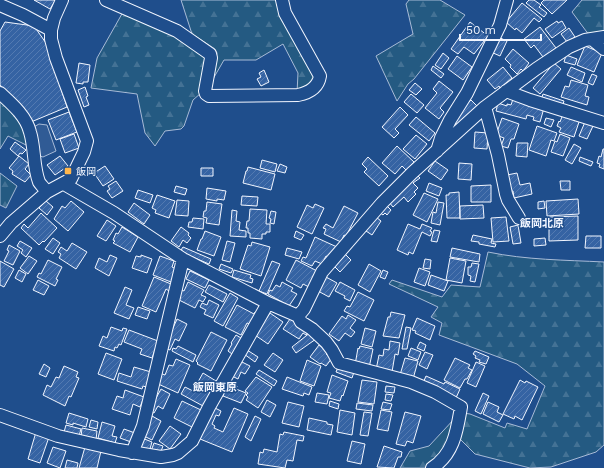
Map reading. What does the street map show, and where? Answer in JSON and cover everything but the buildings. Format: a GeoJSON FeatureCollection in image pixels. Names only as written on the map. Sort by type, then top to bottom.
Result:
{"type":"FeatureCollection","features":[{"type":"Feature","properties":{"kind":"street"},"geometry":{"type":"LineString","coordinates":[[0,236],[11,223],[47,192],[71,179],[84,152],[87,142],[56,58],[51,39],[51,30],[54,18],[62,0]]}},
{"type":"Feature","properties":{"kind":"street"},"geometry":{"type":"LineString","coordinates":[[106,0],[177,31],[210,54],[211,58],[205,91],[209,96],[304,94],[314,88],[320,76],[285,13],[282,0]]}},
{"type":"Feature","properties":{"kind":"street"},"geometry":{"type":"LineString","coordinates":[[436,152],[450,120],[467,93],[500,25],[507,0]]}},
{"type":"Feature","properties":{"kind":"street"},"geometry":{"type":"LineString","coordinates":[[0,5],[51,30]]}},
{"type":"Feature","properties":{"kind":"street"},"geometry":{"type":"LineString","coordinates":[[298,316],[304,309],[322,272],[382,203],[412,173],[485,107],[536,69],[570,47],[585,40],[599,39],[604,49]]}},
{"type":"Feature","properties":{"kind":"street"},"geometry":{"type":"LineString","coordinates":[[506,91],[604,123]]}},
{"type":"Feature","properties":{"kind":"street"},"geometry":{"type":"LineString","coordinates":[[0,93],[16,107],[28,125],[40,182],[47,192]]}},
{"type":"Feature","properties":{"kind":"street"},"geometry":{"type":"LineString","coordinates":[[485,107],[498,155],[506,194],[519,218]]}},
{"type":"Feature","properties":{"kind":"street"},"geometry":{"type":"LineString","coordinates":[[64,184],[108,209],[183,259],[268,303],[298,316],[301,322],[312,329],[326,342],[339,362],[411,382],[435,392],[461,406],[455,438],[450,449],[441,462],[432,468]]}},
{"type":"Feature","properties":{"kind":"street"},"geometry":{"type":"LineString","coordinates":[[132,453],[143,426],[183,259]]}},
{"type":"Feature","properties":{"kind":"street"},"geometry":{"type":"LineString","coordinates":[[0,415],[58,436],[132,453],[161,458],[178,453],[192,441],[209,407],[268,303]]}},
{"type":"Feature","properties":{"kind":"green space"},"geometry":{"type":"Polygon","coordinates":[[[181,0],[278,0],[314,77],[310,85],[297,93],[298,73],[283,44],[256,60],[224,60],[213,79],[217,53],[215,49],[192,34],[181,0]]]}},
{"type":"Feature","properties":{"kind":"green space"},"geometry":{"type":"Polygon","coordinates":[[[409,0],[440,0],[465,15],[414,79],[408,84],[397,101],[376,56],[413,34],[406,4],[409,0]]]}},
{"type":"Feature","properties":{"kind":"green space"},"geometry":{"type":"Polygon","coordinates":[[[582,0],[604,0],[604,32],[589,35],[572,12],[582,0]]]}},
{"type":"Feature","properties":{"kind":"green space"},"geometry":{"type":"Polygon","coordinates":[[[123,12],[170,32],[207,58],[201,93],[193,100],[184,126],[181,129],[165,131],[155,146],[145,133],[137,94],[91,88],[97,58],[123,12]]]}},
{"type":"Feature","properties":{"kind":"green space"},"geometry":{"type":"Polygon","coordinates":[[[0,99],[20,120],[28,146],[8,136],[0,149],[0,99]]]}},
{"type":"Feature","properties":{"kind":"green space"},"geometry":{"type":"Polygon","coordinates":[[[0,173],[17,186],[6,208],[0,205],[0,173]]]}},
{"type":"Feature","properties":{"kind":"green space"},"geometry":{"type":"Polygon","coordinates":[[[488,252],[531,258],[604,262],[604,445],[596,452],[551,467],[530,468],[475,454],[459,438],[463,413],[470,414],[505,428],[507,423],[527,429],[545,386],[517,364],[439,335],[442,323],[431,317],[438,307],[389,284],[392,280],[442,297],[451,285],[480,287],[488,252]]]}},
{"type":"Feature","properties":{"kind":"green space"},"geometry":{"type":"Polygon","coordinates":[[[456,417],[452,437],[437,461],[425,468],[400,468],[410,451],[429,446],[456,417]]]}},
{"type":"Feature","properties":{"kind":"shaded area"},"geometry":{"type":"Polygon","coordinates":[[[39,124],[47,125],[56,151],[43,157],[37,155],[32,128],[39,124]]]}},
{"type":"Feature","properties":{"kind":"place","name":"飯岡"},"geometry":{"type":"Point","coordinates":[68,171]}},
{"type":"Feature","properties":{"kind":"district","name":"飯岡北原"},"geometry":{"type":"Point","coordinates":[542,223]}},
{"type":"Feature","properties":{"kind":"district","name":"飯岡東原"},"geometry":{"type":"Point","coordinates":[215,387]}}]}
